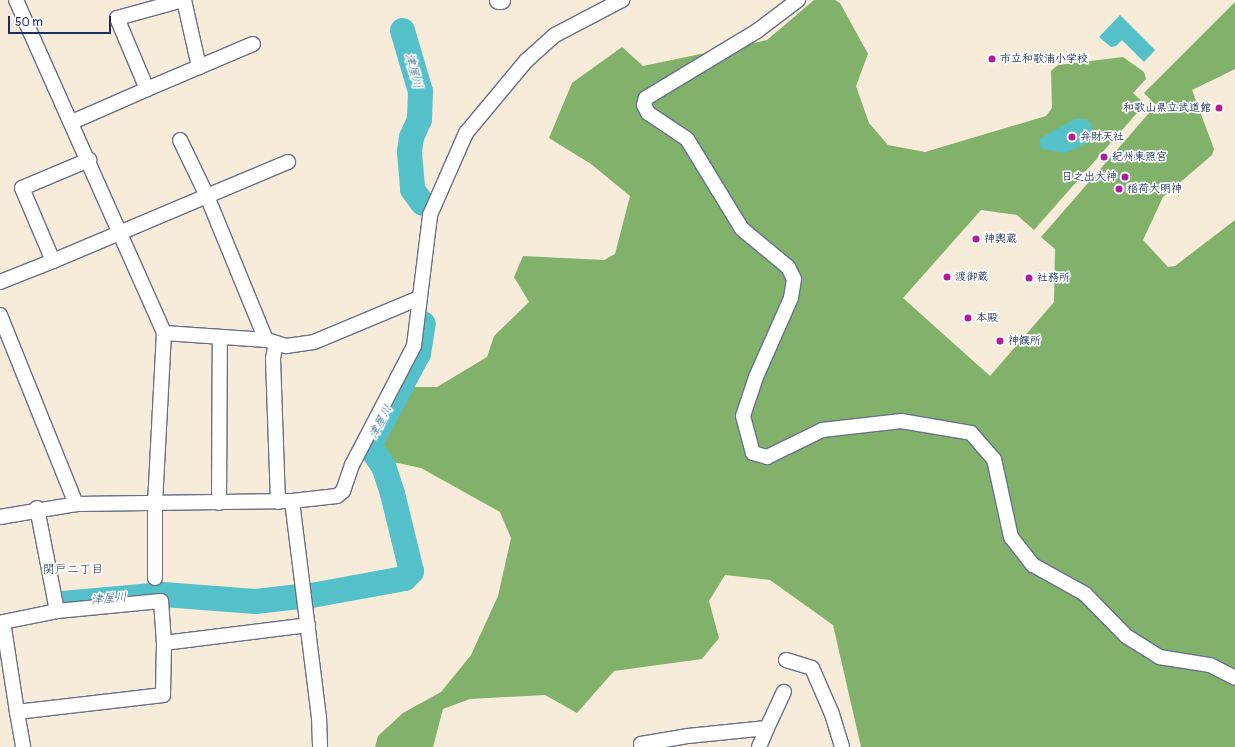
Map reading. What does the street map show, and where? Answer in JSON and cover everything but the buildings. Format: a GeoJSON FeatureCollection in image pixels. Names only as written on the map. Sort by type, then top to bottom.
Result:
{"type":"FeatureCollection","features":[{"type":"Feature","properties":{"kind":"street"},"geometry":{"type":"LineString","coordinates":[[16,0],[89,160],[164,333],[155,504],[155,578]]}},
{"type":"Feature","properties":{"kind":"street"},"geometry":{"type":"LineString","coordinates":[[147,89],[117,18],[183,0],[199,67]]}},
{"type":"Feature","properties":{"kind":"street"},"geometry":{"type":"LineString","coordinates":[[0,517],[37,508],[76,504],[285,502],[337,496],[342,491],[352,465],[414,346],[430,215],[466,133],[526,61],[554,35],[622,0]]}},
{"type":"Feature","properties":{"kind":"street"},"geometry":{"type":"LineString","coordinates":[[798,0],[757,31],[646,98],[644,105],[648,113],[687,139],[742,230],[788,267],[794,279],[791,298],[756,377],[743,416],[753,453],[767,456],[822,430],[901,421],[971,433],[994,459],[1011,537],[1033,565],[1085,594],[1126,636],[1159,657],[1210,665],[1235,678]]}},
{"type":"Feature","properties":{"kind":"street"},"geometry":{"type":"LineString","coordinates":[[72,122],[253,44]]}},
{"type":"Feature","properties":{"kind":"street"},"geometry":{"type":"LineString","coordinates":[[180,140],[207,196],[271,342],[285,502],[308,625],[320,747]]}},
{"type":"Feature","properties":{"kind":"street"},"geometry":{"type":"LineString","coordinates":[[53,261],[22,188],[89,160]]}},
{"type":"Feature","properties":{"kind":"street"},"geometry":{"type":"LineString","coordinates":[[0,282],[288,162]]}},
{"type":"Feature","properties":{"kind":"street"},"geometry":{"type":"LineString","coordinates":[[164,333],[271,342],[286,346],[314,342],[419,298]]}},
{"type":"Feature","properties":{"kind":"street"},"geometry":{"type":"LineString","coordinates":[[0,315],[76,504]]}},
{"type":"Feature","properties":{"kind":"street"},"geometry":{"type":"LineString","coordinates":[[219,503],[220,337]]}},
{"type":"Feature","properties":{"kind":"street"},"geometry":{"type":"LineString","coordinates":[[37,508],[57,611]]}},
{"type":"Feature","properties":{"kind":"street"},"geometry":{"type":"LineString","coordinates":[[17,712],[163,695],[164,643],[161,601],[57,611],[3,622],[17,712],[23,747]]}},
{"type":"Feature","properties":{"kind":"street"},"geometry":{"type":"LineString","coordinates":[[164,643],[308,625]]}},
{"type":"Feature","properties":{"kind":"street"},"geometry":{"type":"LineString","coordinates":[[786,660],[812,668],[832,714],[842,747]]}},
{"type":"Feature","properties":{"kind":"street"},"geometry":{"type":"LineString","coordinates":[[758,747],[784,692]]}},
{"type":"Feature","properties":{"kind":"street"},"geometry":{"type":"LineString","coordinates":[[642,747],[641,744],[688,736],[767,728]]}},
{"type":"Feature","properties":{"kind":"green space"},"geometry":{"type":"Polygon","coordinates":[[[814,0],[835,0],[840,3],[868,54],[856,86],[869,123],[888,145],[925,152],[1046,116],[1052,108],[1051,71],[1058,65],[1123,57],[1144,72],[1146,79],[1133,93],[1145,104],[1034,230],[1017,215],[981,210],[903,298],[990,376],[1054,302],[1055,249],[1041,237],[1156,105],[1144,93],[1235,2],[1235,69],[1192,90],[1214,149],[1212,155],[1163,197],[1143,240],[1168,267],[1175,266],[1235,220],[1235,747],[861,747],[833,625],[770,580],[725,575],[709,601],[719,638],[702,659],[614,671],[577,713],[545,695],[470,699],[443,709],[433,747],[375,747],[378,736],[403,713],[441,692],[471,655],[498,596],[511,538],[500,512],[421,468],[384,460],[377,446],[411,387],[437,387],[487,357],[494,336],[529,302],[514,277],[523,256],[604,260],[615,254],[630,196],[591,164],[549,138],[572,83],[622,47],[643,66],[767,40],[814,0]]]}},
{"type":"Feature","properties":{"kind":"water"},"geometry":{"type":"Polygon","coordinates":[[[1120,15],[1155,50],[1144,62],[1122,40],[1116,46],[1111,47],[1099,37],[1120,15]]]}},
{"type":"Feature","properties":{"kind":"water"},"geometry":{"type":"Polygon","coordinates":[[[1075,119],[1086,119],[1091,123],[1092,138],[1087,143],[1065,153],[1042,149],[1039,145],[1041,138],[1075,119]]]}},
{"type":"Feature","properties":{"kind":"waterway","name":"津屋川"},"geometry":{"type":"LineString","coordinates":[[402,30],[420,91],[419,119],[411,137],[409,152],[412,189],[422,203]]}},
{"type":"Feature","properties":{"kind":"waterway","name":"津屋川"},"geometry":{"type":"LineString","coordinates":[[311,595],[404,578],[411,571],[392,493],[383,466],[369,445],[418,353],[423,323]]}},
{"type":"Feature","properties":{"kind":"waterway","name":"津屋川"},"geometry":{"type":"LineString","coordinates":[[62,603],[163,594],[255,601],[299,596]]}},
{"type":"Feature","properties":{"kind":"place","name":"市立和歌浦小学校"},"geometry":{"type":"Point","coordinates":[992,59]}},
{"type":"Feature","properties":{"kind":"place","name":"和歌山県立武道館"},"geometry":{"type":"Point","coordinates":[1219,108]}},
{"type":"Feature","properties":{"kind":"place","name":"弁財天社"},"geometry":{"type":"Point","coordinates":[1072,137]}},
{"type":"Feature","properties":{"kind":"place","name":"紀州東照宮"},"geometry":{"type":"Point","coordinates":[1104,157]}},
{"type":"Feature","properties":{"kind":"place","name":"日之出大神"},"geometry":{"type":"Point","coordinates":[1125,177]}},
{"type":"Feature","properties":{"kind":"place","name":"稲荷大明神"},"geometry":{"type":"Point","coordinates":[1119,189]}},
{"type":"Feature","properties":{"kind":"place","name":"神輿蔵"},"geometry":{"type":"Point","coordinates":[976,239]}},
{"type":"Feature","properties":{"kind":"place","name":"渡御蔵"},"geometry":{"type":"Point","coordinates":[947,277]}},
{"type":"Feature","properties":{"kind":"place","name":"社務所"},"geometry":{"type":"Point","coordinates":[1029,278]}},
{"type":"Feature","properties":{"kind":"place","name":"本殿"},"geometry":{"type":"Point","coordinates":[968,318]}},
{"type":"Feature","properties":{"kind":"place","name":"神饌所"},"geometry":{"type":"Point","coordinates":[1000,341]}},
{"type":"Feature","properties":{"kind":"district","name":"関戸二丁目"},"geometry":{"type":"Point","coordinates":[73,570]}}]}
